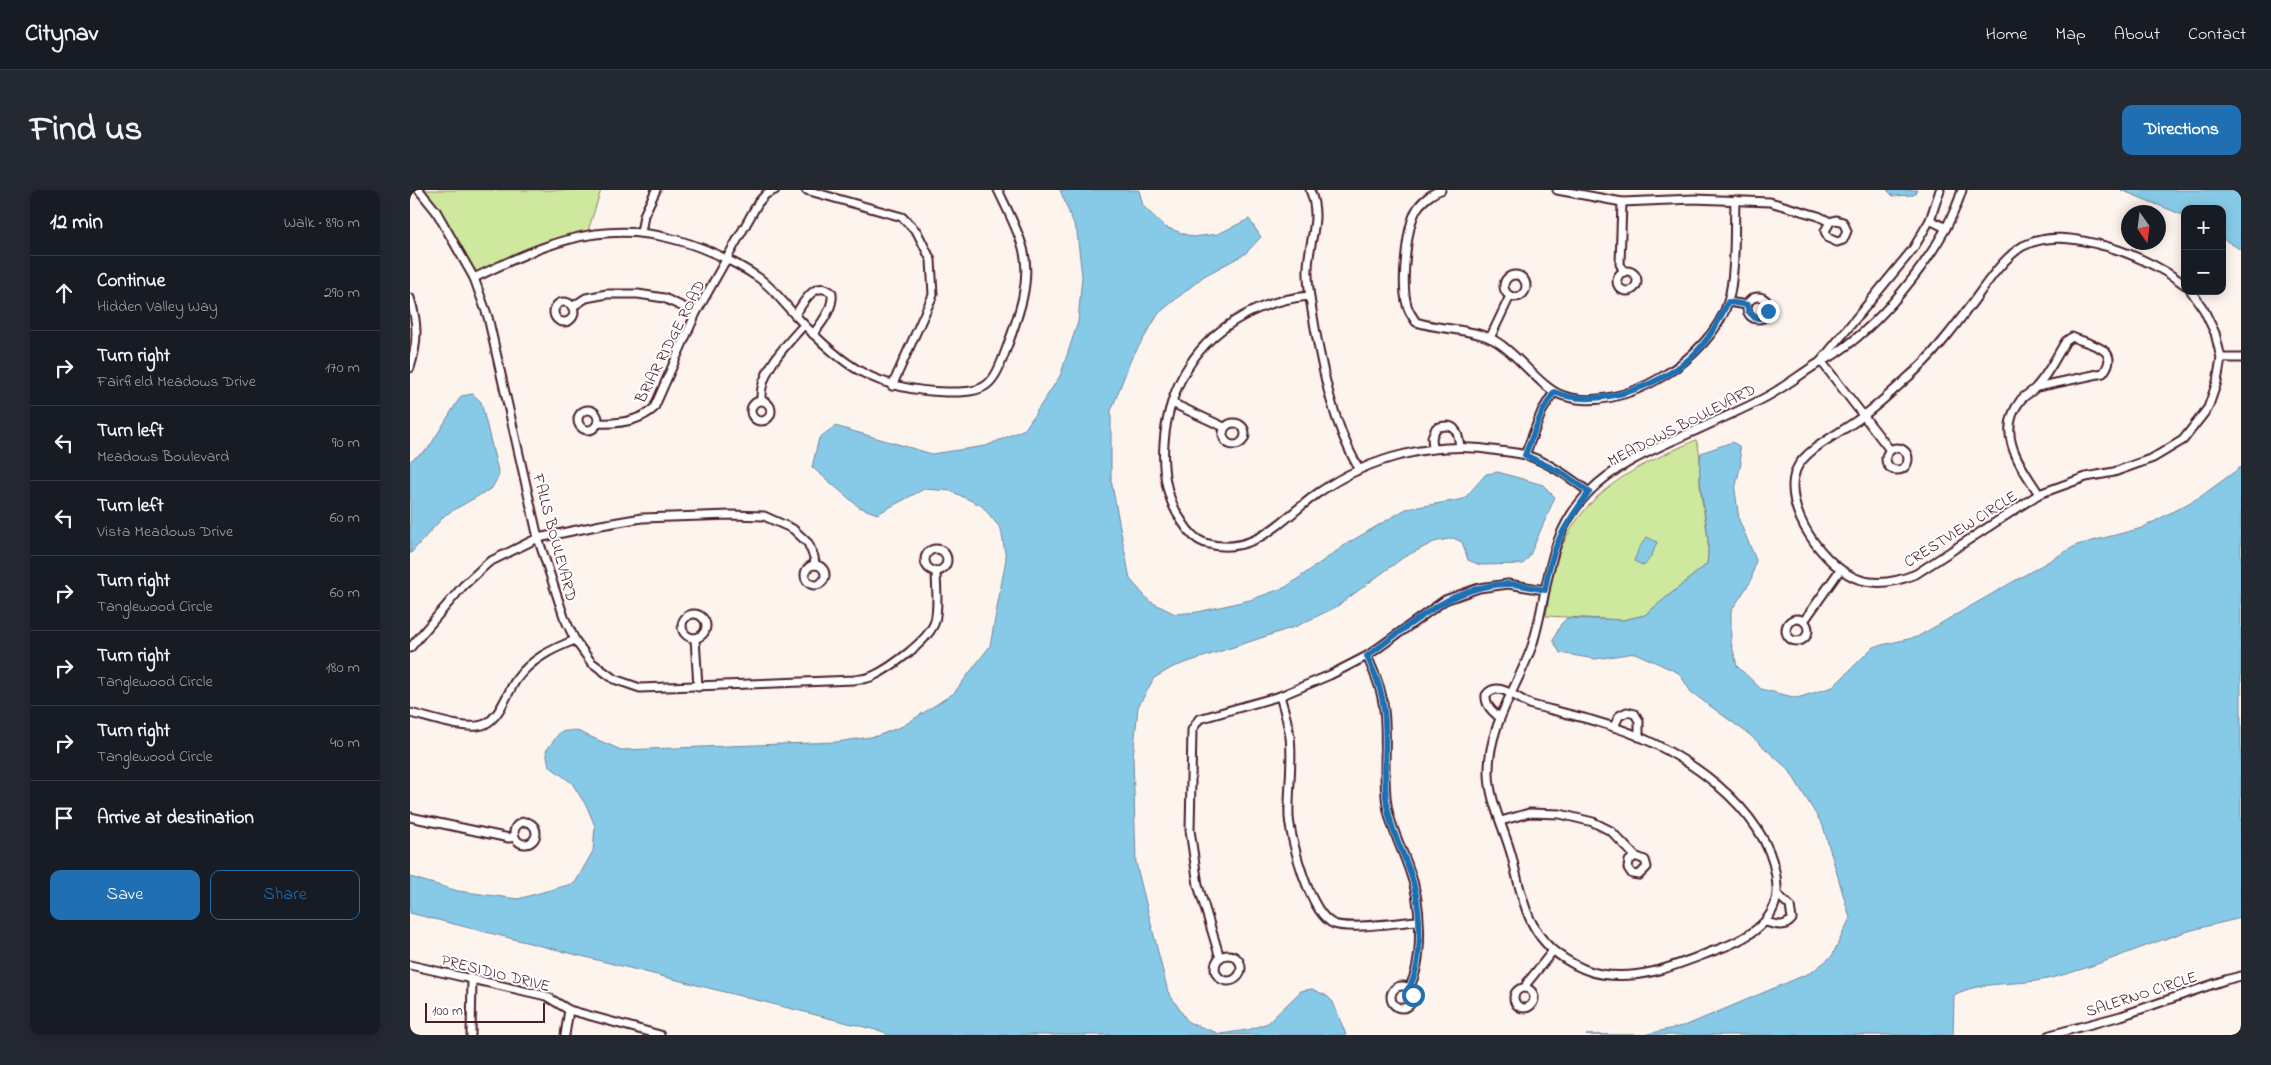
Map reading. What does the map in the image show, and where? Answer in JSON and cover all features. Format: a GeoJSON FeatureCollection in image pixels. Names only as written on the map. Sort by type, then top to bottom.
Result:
{"type":"FeatureCollection","features":[{"type":"Feature","properties":{"kind":"street","name":"FALLS BOULEVARD"},"geometry":{"type":"LineString","coordinates":[[419,190],[436,212],[474,278],[488,317],[538,538],[564,617],[575,640],[591,662],[614,679],[640,688],[698,687],[871,678],[925,638],[934,623],[937,604],[936,571]]}},
{"type":"Feature","properties":{"kind":"street"},"geometry":{"type":"LineString","coordinates":[[641,233],[644,215],[656,190]]}},
{"type":"Feature","properties":{"kind":"street","name":"BRIAR RIDGE ROAD"},"geometry":{"type":"LineString","coordinates":[[598,423],[636,420],[645,416],[654,408],[696,313],[758,204],[766,194],[774,190]]}},
{"type":"Feature","properties":{"kind":"street"},"geometry":{"type":"LineString","coordinates":[[806,190],[902,217],[917,232],[931,260],[933,295],[892,386]]}},
{"type":"Feature","properties":{"kind":"street"},"geometry":{"type":"LineString","coordinates":[[474,278],[533,250],[568,238],[617,232],[641,233],[670,238],[727,261],[760,278],[813,334],[842,361],[860,372],[892,386],[921,391],[978,391],[996,376],[1019,313],[1023,295],[1026,262],[1018,234],[998,190]]}},
{"type":"Feature","properties":{"kind":"street"},"geometry":{"type":"LineString","coordinates":[[1310,190],[1315,203],[1316,225],[1308,267],[1310,296],[1323,375],[1346,446],[1359,469]]}},
{"type":"Feature","properties":{"kind":"street"},"geometry":{"type":"LineString","coordinates":[[1440,190],[1435,191],[1417,208],[1408,239],[1405,283],[1407,306],[1416,322],[1433,328],[1454,330],[1490,338],[1513,354],[1554,392],[1578,399],[1609,397],[1626,393],[1653,381],[1678,367],[1699,349],[1716,328],[1728,302],[1732,266],[1735,200]]}},
{"type":"Feature","properties":{"kind":"street"},"geometry":{"type":"LineString","coordinates":[[1557,190],[1622,202],[1694,199],[1770,202],[1818,216],[1830,222]]}},
{"type":"Feature","properties":{"kind":"street","name":"MEADOWS BOULEVARD"},"geometry":{"type":"LineString","coordinates":[[1821,361],[1913,248],[1930,220],[1940,190]]}},
{"type":"Feature","properties":{"kind":"street","name":"MEADOWS BOULEVARD"},"geometry":{"type":"LineString","coordinates":[[1766,922],[1732,945],[1638,976],[1599,974],[1578,967],[1552,952],[1531,924],[1522,904],[1501,821],[1492,795],[1489,773],[1492,746],[1500,717],[1531,649],[1554,548],[1567,522],[1589,492],[1626,465],[1775,392],[1821,361],[1836,355],[1856,338],[1904,290],[1946,228],[1957,206],[1962,190]]}},
{"type":"Feature","properties":{"kind":"street"},"geometry":{"type":"LineString","coordinates":[[1622,202],[1620,264],[1624,272]]}},
{"type":"Feature","properties":{"kind":"street"},"geometry":{"type":"LineString","coordinates":[[1930,220],[1946,228]]}},
{"type":"Feature","properties":{"kind":"street","name":"CRESTVIEW CIRCLE"},"geometry":{"type":"LineString","coordinates":[[2181,283],[2170,273],[2098,244],[2072,238],[2047,238],[2023,247],[1996,272],[1953,328],[1914,372],[1864,416],[1808,454],[1796,469],[1792,488],[1796,511],[1812,538],[1840,570],[1862,581],[1884,583],[1899,581],[1916,574],[2038,494],[2086,477],[2114,472],[2153,458],[2183,440],[2208,408],[2217,382],[2221,358],[2215,333],[2204,310],[2194,295]]}},
{"type":"Feature","properties":{"kind":"street"},"geometry":{"type":"LineString","coordinates":[[795,315],[813,290],[827,288],[832,292],[833,301],[813,334]]}},
{"type":"Feature","properties":{"kind":"street"},"geometry":{"type":"LineString","coordinates":[[572,307],[586,298],[607,294],[638,294],[664,298],[696,313]]}},
{"type":"Feature","properties":{"kind":"street"},"geometry":{"type":"LineString","coordinates":[[1310,296],[1274,302],[1250,312],[1229,325],[1207,344],[1190,364],[1172,403],[1164,434],[1168,494],[1175,511],[1187,530],[1204,543],[1230,547],[1248,544],[1264,536],[1319,493],[1359,469],[1400,455],[1433,448],[1460,447],[1525,455],[1564,474],[1589,492]]}},
{"type":"Feature","properties":{"kind":"street"},"geometry":{"type":"LineString","coordinates":[[1490,338],[1510,296]]}},
{"type":"Feature","properties":{"kind":"street"},"geometry":{"type":"LineString","coordinates":[[410,298],[415,316],[416,347],[410,368]]}},
{"type":"Feature","properties":{"kind":"street"},"geometry":{"type":"LineString","coordinates":[[1728,302],[1748,305]]}},
{"type":"Feature","properties":{"kind":"street"},"geometry":{"type":"LineString","coordinates":[[761,400],[760,391],[769,370],[804,325]]}},
{"type":"Feature","properties":{"kind":"street"},"geometry":{"type":"LineString","coordinates":[[2037,387],[2104,373],[2110,365],[2110,358],[2106,351],[2072,337],[2066,341],[2037,387],[2020,400],[2010,419],[2009,441],[2016,458],[2038,494]]}},
{"type":"Feature","properties":{"kind":"street"},"geometry":{"type":"LineString","coordinates":[[2221,358],[2241,358]]}},
{"type":"Feature","properties":{"kind":"street"},"geometry":{"type":"LineString","coordinates":[[1821,361],[1890,450]]}},
{"type":"Feature","properties":{"kind":"street"},"geometry":{"type":"LineString","coordinates":[[1525,455],[1542,412],[1554,392]]}},
{"type":"Feature","properties":{"kind":"street"},"geometry":{"type":"LineString","coordinates":[[1172,403],[1224,427]]}},
{"type":"Feature","properties":{"kind":"street"},"geometry":{"type":"LineString","coordinates":[[1433,448],[1432,437],[1436,428],[1446,425],[1452,426],[1458,434],[1460,447]]}},
{"type":"Feature","properties":{"kind":"street"},"geometry":{"type":"LineString","coordinates":[[410,648],[463,586],[489,562],[538,538],[642,518],[731,515],[764,516],[793,529],[808,543],[815,565]]}},
{"type":"Feature","properties":{"kind":"street"},"geometry":{"type":"LineString","coordinates":[[1804,620],[1840,570]]}},
{"type":"Feature","properties":{"kind":"street"},"geometry":{"type":"LineString","coordinates":[[1220,958],[1210,932],[1198,885],[1190,830],[1192,730],[1199,719],[1280,696],[1330,675],[1367,656],[1445,600],[1479,588],[1508,584],[1545,590]]}},
{"type":"Feature","properties":{"kind":"street"},"geometry":{"type":"LineString","coordinates":[[695,638],[698,687]]}},
{"type":"Feature","properties":{"kind":"street"},"geometry":{"type":"LineString","coordinates":[[410,713],[463,726],[485,724],[495,717],[516,680],[533,661],[554,648],[575,640]]}},
{"type":"Feature","properties":{"kind":"street"},"geometry":{"type":"LineString","coordinates":[[1367,656],[1380,685],[1385,711],[1387,804],[1392,826],[1410,871],[1416,900],[1418,957],[1414,979],[1409,988]]}},
{"type":"Feature","properties":{"kind":"street"},"geometry":{"type":"LineString","coordinates":[[1500,717],[1488,705],[1486,695],[1489,691],[1499,688],[1532,705],[1639,737],[1712,780],[1746,814],[1764,838],[1776,870],[1778,895],[1766,922],[1783,926],[1792,919],[1790,906],[1778,895]]}},
{"type":"Feature","properties":{"kind":"street"},"geometry":{"type":"LineString","coordinates":[[1280,696],[1290,738],[1290,820],[1298,859],[1314,902],[1324,918],[1334,924],[1346,926],[1418,921]]}},
{"type":"Feature","properties":{"kind":"street"},"geometry":{"type":"LineString","coordinates":[[1614,728],[1619,716],[1628,712],[1635,714],[1639,721],[1639,737]]}},
{"type":"Feature","properties":{"kind":"street"},"geometry":{"type":"LineString","coordinates":[[1501,821],[1529,813],[1560,814],[1593,822],[1611,831],[1635,856]]}},
{"type":"Feature","properties":{"kind":"street"},"geometry":{"type":"LineString","coordinates":[[410,817],[509,838],[514,837]]}},
{"type":"Feature","properties":{"kind":"street"},"geometry":{"type":"LineString","coordinates":[[1525,988],[1552,952]]}},
{"type":"Feature","properties":{"kind":"street","name":"PRESIDIO DRIVE"},"geometry":{"type":"LineString","coordinates":[[410,965],[546,996],[569,1010],[659,1035]]}},
{"type":"Feature","properties":{"kind":"street","name":"SALERNO CIRCLE"},"geometry":{"type":"LineString","coordinates":[[2050,1035],[2121,1016],[2241,976]]}},
{"type":"Feature","properties":{"kind":"street"},"geometry":{"type":"LineString","coordinates":[[471,1035],[472,979]]}},
{"type":"Feature","properties":{"kind":"street"},"geometry":{"type":"LineString","coordinates":[[565,1035],[569,1010]]}},
{"type":"Feature","properties":{"kind":"green space"},"geometry":{"type":"Polygon","coordinates":[[[419,190],[601,190],[587,234],[474,278],[419,190]]]}},
{"type":"Feature","properties":{"kind":"green space"},"geometry":{"type":"Polygon","coordinates":[[[1696,440],[1700,460],[1700,487],[1708,538],[1707,564],[1645,615],[1623,620],[1546,616],[1555,564],[1561,548],[1586,509],[1601,493],[1636,469],[1696,440]]]}},
{"type":"Feature","properties":{"kind":"water"},"geometry":{"type":"Polygon","coordinates":[[[1060,190],[1139,190],[1143,206],[1165,227],[1193,237],[1218,234],[1249,219],[1261,237],[1245,254],[1204,276],[1159,313],[1131,359],[1111,411],[1111,480],[1130,579],[1149,601],[1175,614],[1198,612],[1250,600],[1286,587],[1348,543],[1406,509],[1464,499],[1486,474],[1498,472],[1543,485],[1555,497],[1529,557],[1523,564],[1480,565],[1468,560],[1462,542],[1453,538],[1434,542],[1404,557],[1336,607],[1297,626],[1173,667],[1154,678],[1138,707],[1133,757],[1136,863],[1168,992],[1188,1022],[1220,1034],[1248,1030],[1268,1023],[1301,991],[1312,989],[1327,996],[1333,1002],[1346,1035],[887,1035],[884,1032],[410,913],[410,877],[458,891],[518,899],[575,883],[593,851],[595,826],[587,807],[572,783],[549,766],[546,751],[560,732],[575,730],[621,750],[837,742],[877,736],[903,726],[954,693],[990,646],[1006,559],[1001,529],[982,506],[951,491],[924,489],[877,514],[859,507],[812,467],[819,438],[835,426],[932,454],[986,446],[1025,429],[1060,376],[1078,322],[1082,276],[1077,232],[1060,190]]]}},
{"type":"Feature","properties":{"kind":"water"},"geometry":{"type":"Polygon","coordinates":[[[1887,190],[1917,190],[1914,195],[1893,196],[1887,190]]]}},
{"type":"Feature","properties":{"kind":"water"},"geometry":{"type":"Polygon","coordinates":[[[2121,190],[2241,190],[2241,250],[2226,241],[2226,205],[2181,205],[2181,214],[2166,208],[2166,205],[2158,205],[2121,190]]]}},
{"type":"Feature","properties":{"kind":"water"},"geometry":{"type":"Polygon","coordinates":[[[473,394],[481,402],[499,475],[492,488],[445,515],[410,554],[410,461],[428,449],[461,396],[473,394]]]}},
{"type":"Feature","properties":{"kind":"water"},"geometry":{"type":"Polygon","coordinates":[[[1732,442],[1739,446],[1741,463],[1735,490],[1739,520],[1756,560],[1751,581],[1731,611],[1731,642],[1737,666],[1761,689],[1797,698],[1833,687],[1873,647],[1917,637],[2077,545],[2142,528],[2200,497],[2241,467],[2241,918],[2182,933],[2099,964],[2047,979],[1988,985],[1965,990],[1954,995],[1953,1035],[1643,1035],[1687,1025],[1812,972],[1832,956],[1850,918],[1823,826],[1789,770],[1750,735],[1691,692],[1679,673],[1635,653],[1595,659],[1560,653],[1553,640],[1561,624],[1567,618],[1623,620],[1645,615],[1707,564],[1708,536],[1700,481],[1701,453],[1732,442]]]}},
{"type":"Feature","properties":{"kind":"water"},"geometry":{"type":"Polygon","coordinates":[[[1647,537],[1657,542],[1652,555],[1644,566],[1634,561],[1639,548],[1647,537]]]}},
{"type":"Feature","properties":{"kind":"route"},"geometry":{"type":"LineString","coordinates":[[1413,995],[1409,988],[1414,979],[1418,957],[1416,900],[1410,871],[1392,826],[1387,804],[1385,711],[1380,685],[1367,656],[1445,600],[1479,588],[1508,584],[1545,590],[1554,548],[1567,522],[1589,492],[1545,463],[1525,455],[1542,412],[1554,392],[1578,399],[1609,397],[1626,393],[1678,367],[1699,349],[1716,328],[1728,302],[1748,305],[1749,314],[1755,318],[1761,318],[1768,311]]}}]}
